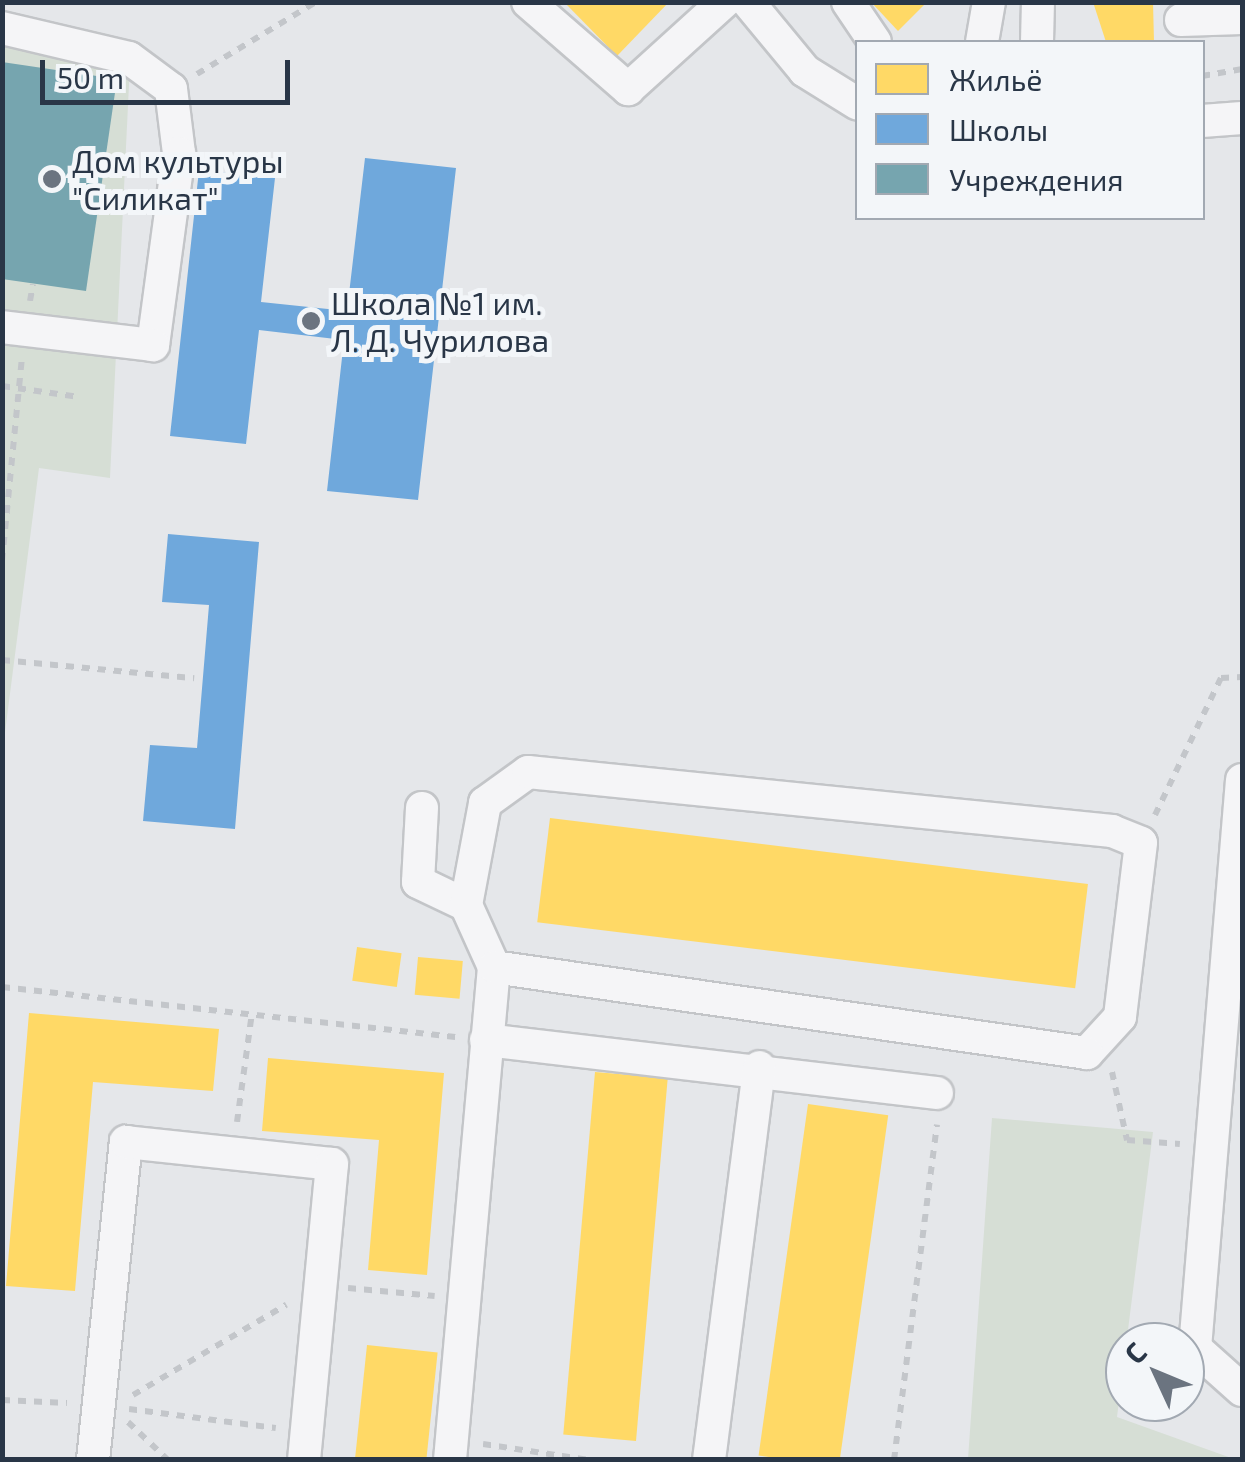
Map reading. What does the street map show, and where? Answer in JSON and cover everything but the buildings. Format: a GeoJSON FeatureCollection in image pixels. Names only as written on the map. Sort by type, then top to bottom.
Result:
{"type":"FeatureCollection","features":[{"type":"Feature","properties":{"kind":"street"},"geometry":{"type":"LineString","coordinates":[[528,2],[628,89],[724,2]]}},
{"type":"Feature","properties":{"kind":"street"},"geometry":{"type":"LineString","coordinates":[[748,2],[805,71],[855,102]]}},
{"type":"Feature","properties":{"kind":"street"},"geometry":{"type":"LineString","coordinates":[[848,2],[874,40]]}},
{"type":"Feature","properties":{"kind":"street"},"geometry":{"type":"LineString","coordinates":[[982,40],[989,2]]}},
{"type":"Feature","properties":{"kind":"street"},"geometry":{"type":"LineString","coordinates":[[1037,40],[1038,2]]}},
{"type":"Feature","properties":{"kind":"street"},"geometry":{"type":"LineString","coordinates":[[1180,22],[1242,18]]}},
{"type":"Feature","properties":{"kind":"street"},"geometry":{"type":"LineString","coordinates":[[2,28],[130,58],[172,89],[179,152],[153,346],[13,329]]}},
{"type":"Feature","properties":{"kind":"street"},"geometry":{"type":"LineString","coordinates":[[1205,121],[1242,118]]}},
{"type":"Feature","properties":{"kind":"street"},"geometry":{"type":"LineString","coordinates":[[451,1449],[494,967],[466,905],[485,803],[528,772],[1112,831],[1141,844],[1120,1016],[1087,1053],[494,967]]}},
{"type":"Feature","properties":{"kind":"street"},"geometry":{"type":"LineString","coordinates":[[1242,780],[1238,868],[1195,1348],[1242,1390]]}},
{"type":"Feature","properties":{"kind":"street"},"geometry":{"type":"LineString","coordinates":[[422,808],[418,882],[466,905]]}},
{"type":"Feature","properties":{"kind":"street"},"geometry":{"type":"LineString","coordinates":[[486,1040],[759,1068],[937,1093]]}},
{"type":"Feature","properties":{"kind":"street"},"geometry":{"type":"LineString","coordinates":[[709,1460],[759,1068]]}},
{"type":"Feature","properties":{"kind":"street"},"geometry":{"type":"LineString","coordinates":[[93,1460],[106,1406],[126,1142],[332,1164],[305,1446]]}},
{"type":"Feature","properties":{"kind":"path"},"geometry":{"type":"LineString","coordinates":[[172,89],[316,2]]}},
{"type":"Feature","properties":{"kind":"path"},"geometry":{"type":"LineString","coordinates":[[1205,75],[1242,68]]}},
{"type":"Feature","properties":{"kind":"path"},"geometry":{"type":"LineString","coordinates":[[2,561],[20,388],[13,329]]}},
{"type":"Feature","properties":{"kind":"path"},"geometry":{"type":"LineString","coordinates":[[2,386],[79,397]]}},
{"type":"Feature","properties":{"kind":"path"},"geometry":{"type":"LineString","coordinates":[[2,660],[194,678]]}},
{"type":"Feature","properties":{"kind":"path"},"geometry":{"type":"LineString","coordinates":[[1141,844],[1221,678],[1242,677]]}},
{"type":"Feature","properties":{"kind":"path"},"geometry":{"type":"LineString","coordinates":[[2,987],[486,1040]]}},
{"type":"Feature","properties":{"kind":"path"},"geometry":{"type":"LineString","coordinates":[[232,1153],[252,1012]]}},
{"type":"Feature","properties":{"kind":"path"},"geometry":{"type":"LineString","coordinates":[[1104,1034],[1127,1140],[1212,1147]]}},
{"type":"Feature","properties":{"kind":"path"},"geometry":{"type":"LineString","coordinates":[[894,1460],[937,1093]]}},
{"type":"Feature","properties":{"kind":"path"},"geometry":{"type":"LineString","coordinates":[[106,1406],[320,1285],[462,1299]]}},
{"type":"Feature","properties":{"kind":"path"},"geometry":{"type":"LineString","coordinates":[[2,1400],[106,1406],[305,1446]]}},
{"type":"Feature","properties":{"kind":"path"},"geometry":{"type":"LineString","coordinates":[[106,1406],[168,1460]]}},
{"type":"Feature","properties":{"kind":"path"},"geometry":{"type":"LineString","coordinates":[[451,1449],[589,1460]]}},
{"type":"Feature","properties":{"kind":"shaded area"},"geometry":{"type":"Polygon","coordinates":[[[3,38],[130,64],[110,478],[39,468],[3,748],[3,38]]]}},
{"type":"Feature","properties":{"kind":"shaded area"},"geometry":{"type":"Polygon","coordinates":[[[992,1118],[1153,1132],[1129,1322],[1105,1322],[1105,1422],[1131,1422],[1234,1459],[968,1459],[992,1118]]]}},
{"type":"Feature","properties":{"kind":"place","name":"Дом культуры \"Силикат\""},"geometry":{"type":"Point","coordinates":[52,179]}},
{"type":"Feature","properties":{"kind":"place","name":"Школа №1 им. Л. Д. Чурилова"},"geometry":{"type":"Point","coordinates":[311,321]}}]}
